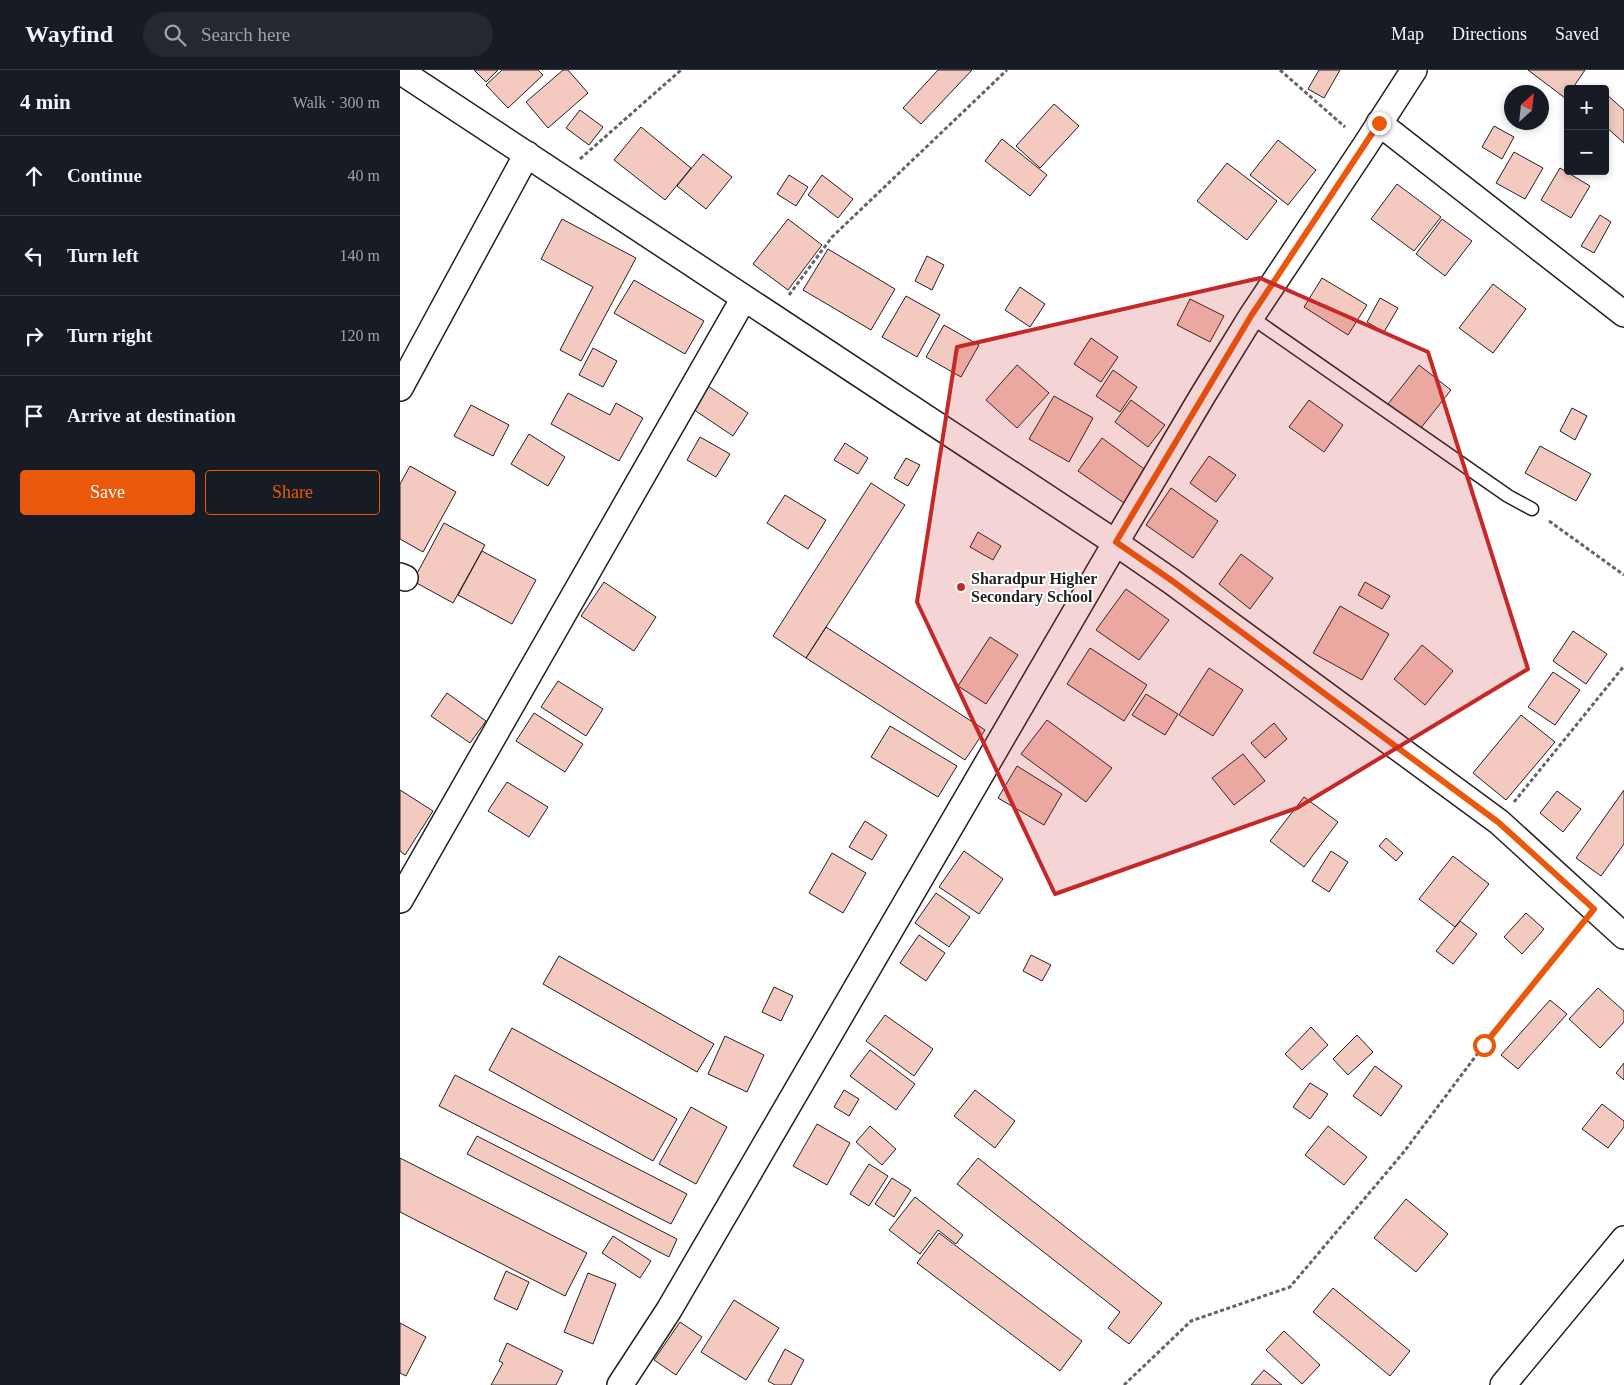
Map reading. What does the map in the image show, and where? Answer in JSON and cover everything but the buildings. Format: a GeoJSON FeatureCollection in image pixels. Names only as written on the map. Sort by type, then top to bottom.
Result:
{"type":"FeatureCollection","features":[{"type":"Feature","properties":{"kind":"street"},"geometry":{"type":"LineString","coordinates":[[620,1385],[669,1310],[1116,542],[1251,316],[1414,70]]}},
{"type":"Feature","properties":{"kind":"street"},"geometry":{"type":"LineString","coordinates":[[400,71],[1171,580],[1498,822],[1624,936]]}},
{"type":"Feature","properties":{"kind":"street"},"geometry":{"type":"LineString","coordinates":[[1379,123],[1624,314]]}},
{"type":"Feature","properties":{"kind":"street"},"geometry":{"type":"LineString","coordinates":[[400,388],[526,154]]}},
{"type":"Feature","properties":{"kind":"street"},"geometry":{"type":"LineString","coordinates":[[400,900],[744,298]]}},
{"type":"Feature","properties":{"kind":"street"},"geometry":{"type":"LineString","coordinates":[[1503,1385],[1624,1239]]}},
{"type":"Feature","properties":{"kind":"lane"},"geometry":{"type":"LineString","coordinates":[[1251,316],[1435,446],[1508,496],[1532,509]]}},
{"type":"Feature","properties":{"kind":"path"},"geometry":{"type":"LineString","coordinates":[[562,177],[590,148],[680,70]]}},
{"type":"Feature","properties":{"kind":"path"},"geometry":{"type":"LineString","coordinates":[[772,317],[832,237],[1007,70]]}},
{"type":"Feature","properties":{"kind":"path"},"geometry":{"type":"LineString","coordinates":[[1280,70],[1365,146]]}},
{"type":"Feature","properties":{"kind":"path"},"geometry":{"type":"LineString","coordinates":[[1532,509],[1624,574]]}},
{"type":"Feature","properties":{"kind":"path"},"geometry":{"type":"LineString","coordinates":[[1498,822],[1624,666]]}},
{"type":"Feature","properties":{"kind":"path"},"geometry":{"type":"LineString","coordinates":[[1124,1385],[1191,1321],[1290,1287],[1403,1153],[1484,1045],[1594,909]]}},
{"type":"Feature","properties":{"kind":"highlighted area"},"geometry":{"type":"Polygon","coordinates":[[[1260,278],[1428,352],[1528,669],[1297,808],[1055,894],[917,602],[957,347],[1260,278]]]}},
{"type":"Feature","properties":{"kind":"place","name":"Sharadpur Higher Secondary School"},"geometry":{"type":"Point","coordinates":[961,587]}},
{"type":"Feature","properties":{"kind":"route"},"geometry":{"type":"LineString","coordinates":[[1379,123],[1251,316],[1116,542],[1171,580],[1498,822],[1594,909],[1484,1045]]}}]}
